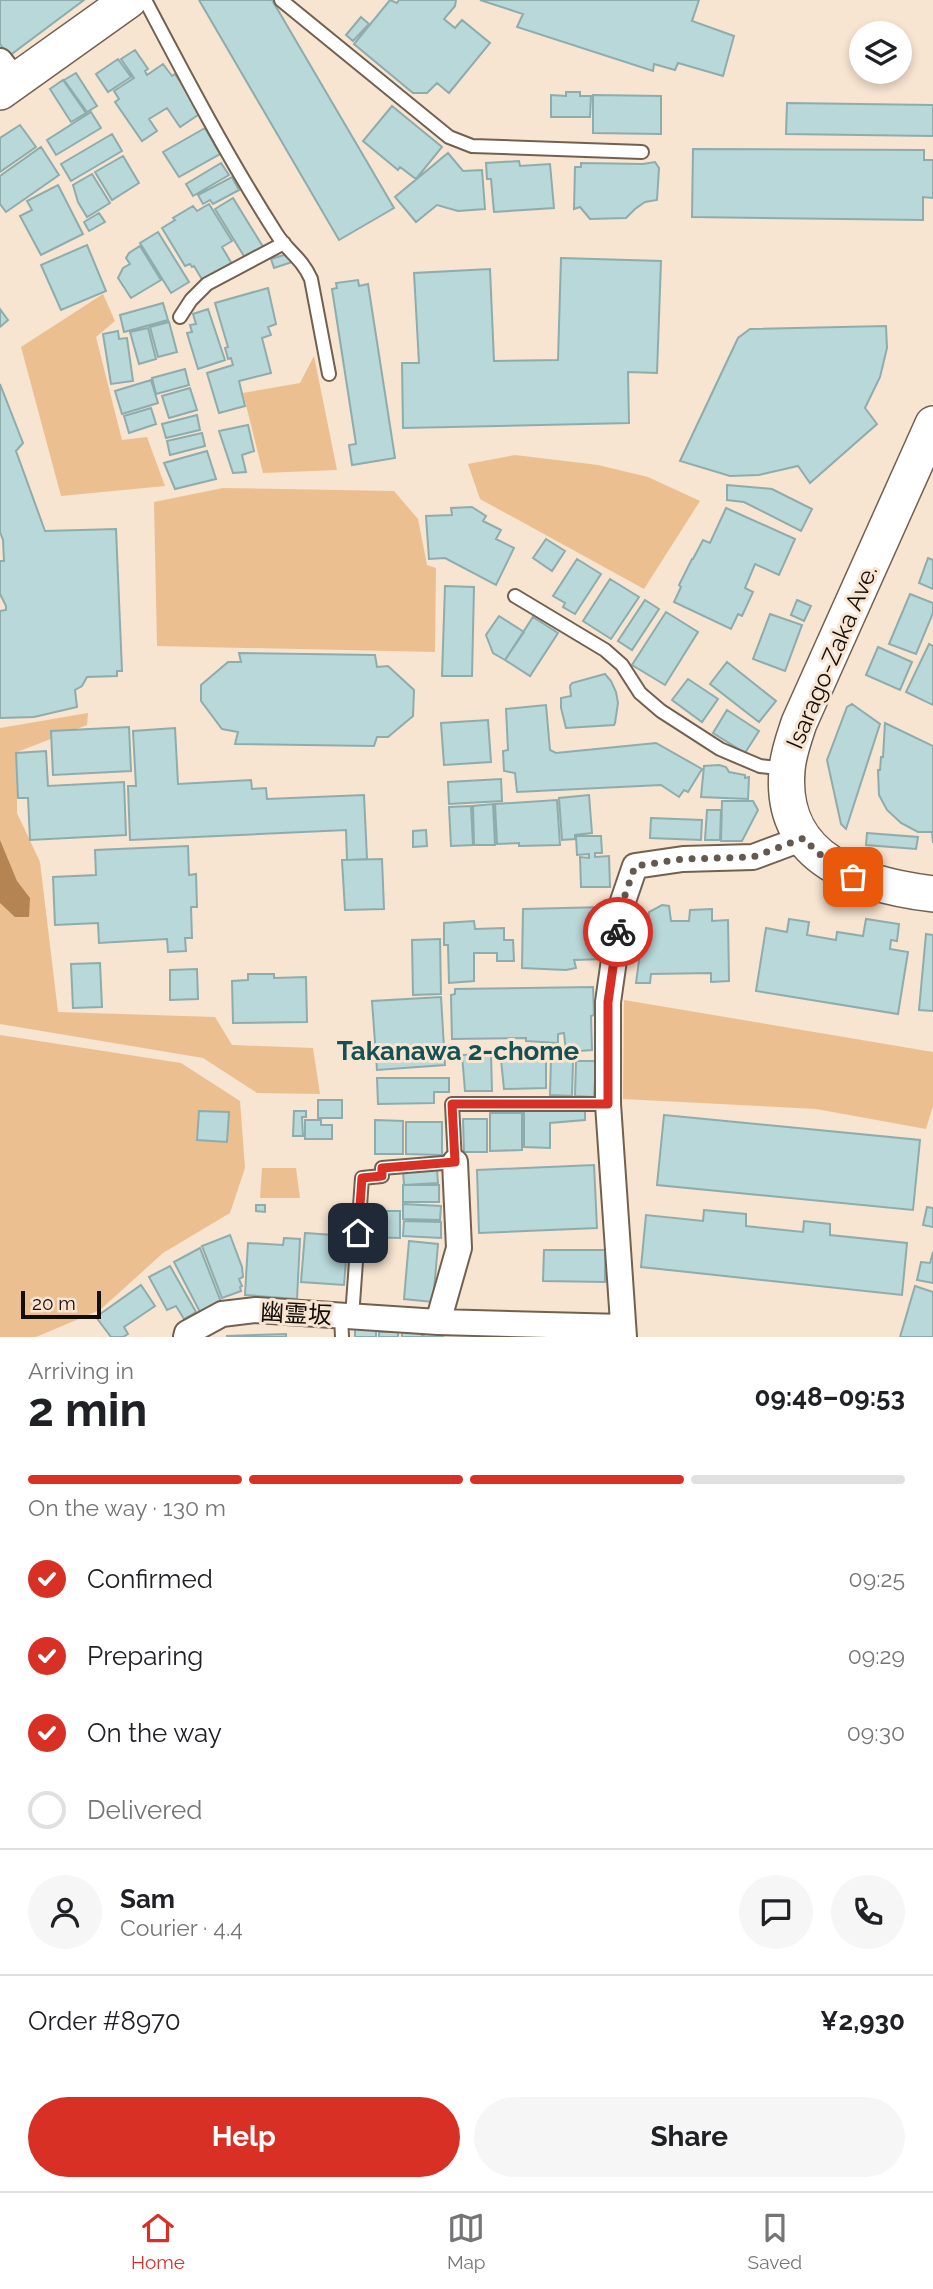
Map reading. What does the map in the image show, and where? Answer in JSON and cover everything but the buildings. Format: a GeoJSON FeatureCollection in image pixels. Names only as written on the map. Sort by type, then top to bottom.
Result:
{"type":"FeatureCollection","features":[{"type":"Feature","properties":{"kind":"main road"},"geometry":{"type":"LineString","coordinates":[[5,78],[129,0]]}},
{"type":"Feature","properties":{"kind":"main road","name":"Isarago-Zaka Ave."},"geometry":{"type":"LineString","coordinates":[[933,425],[799,723],[787,769],[786,784],[791,809],[804,838],[813,850],[836,868],[853,877],[902,890],[933,894]]}},
{"type":"Feature","properties":{"kind":"street"},"geometry":{"type":"LineString","coordinates":[[624,1332],[608,1104],[608,1002],[622,904],[635,866],[683,859],[753,857],[804,838]]}},
{"type":"Feature","properties":{"kind":"street"},"geometry":{"type":"LineString","coordinates":[[438,1322],[459,1248],[455,1162]]}},
{"type":"Feature","properties":{"kind":"street","name":"幽霊坂"},"geometry":{"type":"LineString","coordinates":[[186,1337],[187,1333],[222,1314],[256,1310],[345,1323],[438,1322],[624,1332]]}},
{"type":"Feature","properties":{"kind":"lane"},"geometry":{"type":"LineString","coordinates":[[145,0],[277,236],[305,265],[312,279],[329,374]]}},
{"type":"Feature","properties":{"kind":"lane"},"geometry":{"type":"LineString","coordinates":[[281,0],[449,137],[471,146],[642,152]]}},
{"type":"Feature","properties":{"kind":"lane"},"geometry":{"type":"LineString","coordinates":[[180,317],[191,300],[207,284],[284,243]]}},
{"type":"Feature","properties":{"kind":"lane"},"geometry":{"type":"LineString","coordinates":[[514,596],[606,650],[622,665],[640,693],[661,711],[720,749],[760,766],[787,769]]}},
{"type":"Feature","properties":{"kind":"lane"},"geometry":{"type":"LineString","coordinates":[[345,1323],[362,1178],[382,1176],[382,1168],[455,1162],[452,1104],[608,1104]]}},
{"type":"Feature","properties":{"kind":"shaded area"},"geometry":{"type":"Polygon","coordinates":[[[103,294],[115,321],[96,337],[122,440],[147,437],[165,486],[61,496],[21,347],[103,294]]]}},
{"type":"Feature","properties":{"kind":"shaded area"},"geometry":{"type":"Polygon","coordinates":[[[314,356],[337,470],[263,473],[243,393],[300,383],[314,356]]]}},
{"type":"Feature","properties":{"kind":"shaded area"},"geometry":{"type":"Polygon","coordinates":[[[515,455],[598,465],[648,477],[700,501],[644,589],[480,499],[468,464],[515,455]]]}},
{"type":"Feature","properties":{"kind":"shaded area"},"geometry":{"type":"Polygon","coordinates":[[[223,488],[394,491],[418,519],[427,565],[436,568],[435,652],[157,646],[154,502],[223,488]]]}},
{"type":"Feature","properties":{"kind":"shaded area"},"geometry":{"type":"Polygon","coordinates":[[[88,713],[87,725],[17,752],[17,813],[40,862],[58,1012],[215,1017],[232,1045],[313,1048],[320,1094],[257,1093],[203,1058],[0,1024],[0,728],[88,713]]]}},
{"type":"Feature","properties":{"kind":"shaded area"},"geometry":{"type":"Polygon","coordinates":[[[0,840],[17,881],[30,898],[29,917],[15,917],[0,903],[0,840]]]}},
{"type":"Feature","properties":{"kind":"shaded area"},"geometry":{"type":"Polygon","coordinates":[[[624,1000],[933,1052],[933,1106],[926,1129],[816,1109],[623,1099],[624,1000]]]}},
{"type":"Feature","properties":{"kind":"shaded area"},"geometry":{"type":"Polygon","coordinates":[[[0,1035],[181,1063],[240,1101],[245,1168],[230,1213],[163,1253],[100,1310],[36,1337],[0,1337],[0,1035]]]}},
{"type":"Feature","properties":{"kind":"shaded area"},"geometry":{"type":"Polygon","coordinates":[[[262,1168],[296,1168],[300,1198],[260,1198],[262,1168]]]}},
{"type":"Feature","properties":{"kind":"way so far"},"geometry":{"type":"LineString","coordinates":[[618,932],[622,904],[635,866],[683,859],[753,857],[804,838],[813,850],[853,877]]}},
{"type":"Feature","properties":{"kind":"district","name":"Takanawa 2-chome"},"geometry":{"type":"Point","coordinates":[458,1051]}},
{"type":"Feature","properties":{"kind":"route"},"geometry":{"type":"LineString","coordinates":[[358,1233],[362,1178],[382,1176],[382,1168],[455,1162],[452,1104],[608,1104],[608,1002],[618,932]]}}]}
